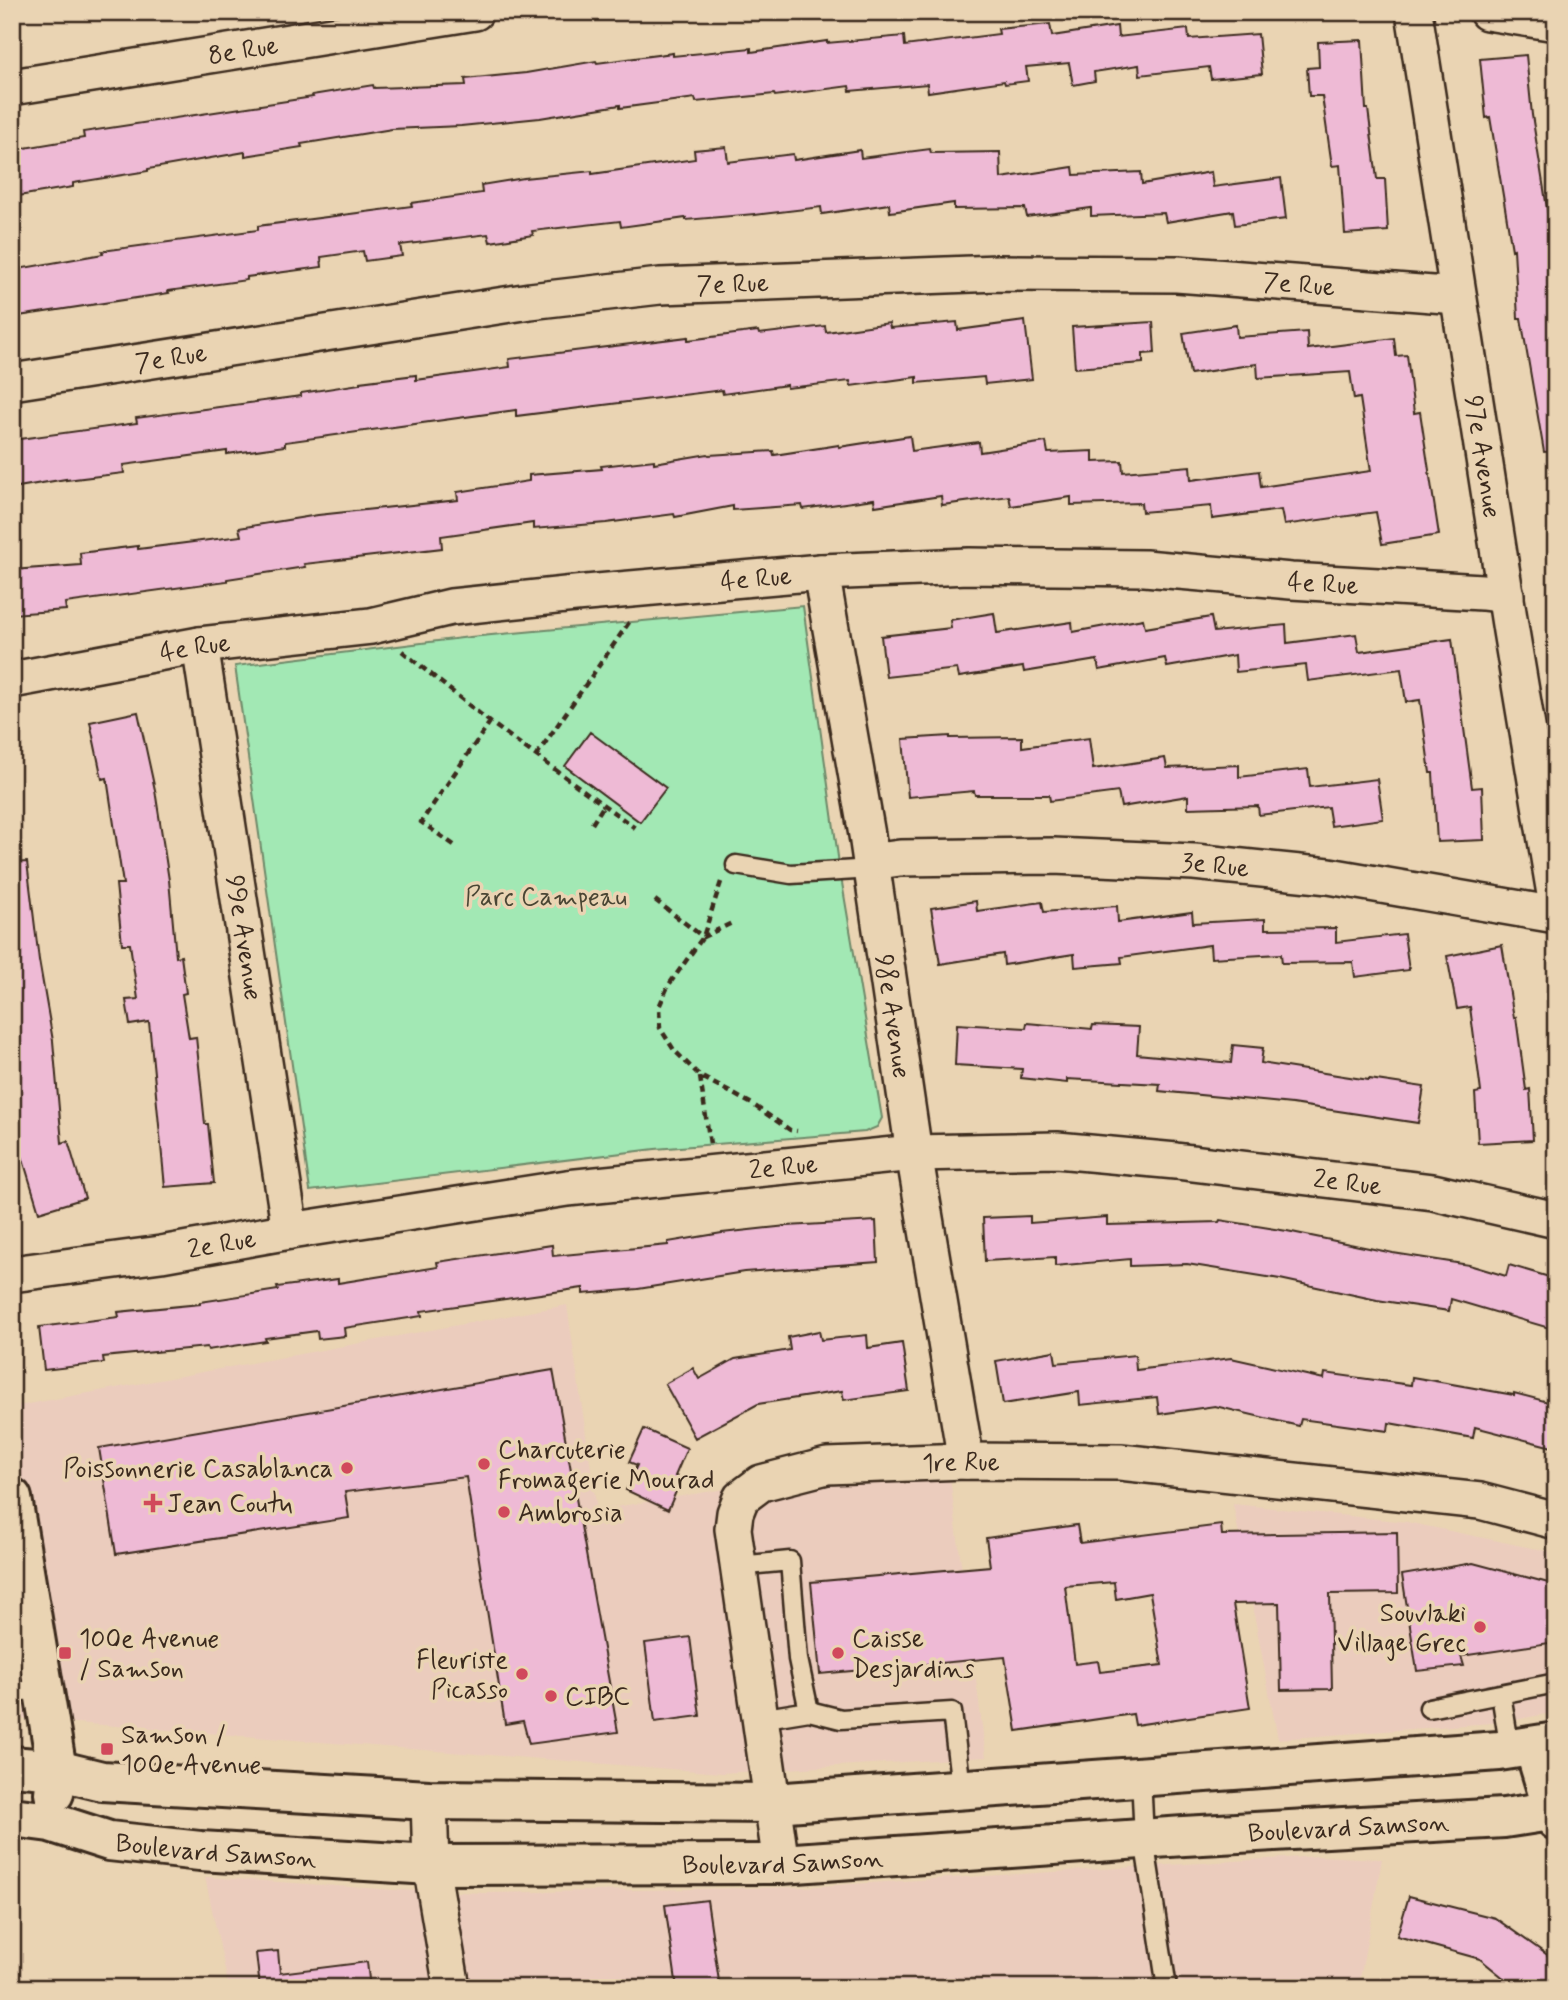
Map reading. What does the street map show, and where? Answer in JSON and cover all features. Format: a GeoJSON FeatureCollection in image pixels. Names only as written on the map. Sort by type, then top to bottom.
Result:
{"type":"FeatureCollection","features":[{"type":"Feature","properties":{"kind":"street","name":"8e Rue"},"geometry":{"type":"LineString","coordinates":[[12,87],[475,12]]}},
{"type":"Feature","properties":{"kind":"street","name":"97e Avenue"},"geometry":{"type":"LineString","coordinates":[[1414,12],[1556,900]]}},
{"type":"Feature","properties":{"kind":"street"},"geometry":{"type":"LineString","coordinates":[[1487,12],[1556,23]]}},
{"type":"Feature","properties":{"kind":"street","name":"7e Rue"},"geometry":{"type":"LineString","coordinates":[[12,382],[530,301],[660,286],[998,273],[1177,274],[1458,296]]}},
{"type":"Feature","properties":{"kind":"street","name":"4e Rue"},"geometry":{"type":"LineString","coordinates":[[12,680],[201,645],[371,626],[451,607],[821,572],[970,566],[1145,568],[1506,595]]}},
{"type":"Feature","properties":{"kind":"street","name":"98e Avenue"},"geometry":{"type":"LineString","coordinates":[[821,572],[872,866],[914,1153],[966,1461]]}},
{"type":"Feature","properties":{"kind":"street","name":"99e Avenue"},"geometry":{"type":"LineString","coordinates":[[201,645],[290,1231]]}},
{"type":"Feature","properties":{"kind":"street","name":"3e Rue"},"geometry":{"type":"LineString","coordinates":[[872,866],[900,858],[1053,856],[1194,862],[1329,876],[1556,915]]}},
{"type":"Feature","properties":{"kind":"street","name":"2e Rue"},"geometry":{"type":"LineString","coordinates":[[12,1274],[161,1254],[567,1188],[914,1153],[1057,1150],[1176,1161],[1433,1192],[1556,1220]]}},
{"type":"Feature","properties":{"kind":"street","name":"1re Rue"},"geometry":{"type":"LineString","coordinates":[[781,1864],[733,1529],[741,1498],[761,1483],[827,1466],[966,1461],[1120,1462],[1480,1502],[1556,1521]]}},
{"type":"Feature","properties":{"kind":"street"},"geometry":{"type":"LineString","coordinates":[[12,1498],[28,1690],[57,1770],[50,1822],[12,1837]]}},
{"type":"Feature","properties":{"kind":"street"},"geometry":{"type":"LineString","coordinates":[[12,1766],[57,1770],[102,1781],[429,1800],[773,1803],[1533,1746],[1555,1813]]}},
{"type":"Feature","properties":{"kind":"street"},"geometry":{"type":"LineString","coordinates":[[429,1800],[431,1865],[452,1988]]}},
{"type":"Feature","properties":{"kind":"street","name":"Boulevard Samson"},"geometry":{"type":"LineString","coordinates":[[12,1817],[50,1822],[109,1842],[200,1851],[431,1865],[781,1864],[1555,1813]]}},
{"type":"Feature","properties":{"kind":"lane"},"geometry":{"type":"LineString","coordinates":[[730,869],[791,874],[872,866]]}},
{"type":"Feature","properties":{"kind":"lane"},"geometry":{"type":"LineString","coordinates":[[738,1566],[790,1561],[799,1659],[809,1711]]}},
{"type":"Feature","properties":{"kind":"lane"},"geometry":{"type":"LineString","coordinates":[[1429,1708],[1556,1683]]}},
{"type":"Feature","properties":{"kind":"lane"},"geometry":{"type":"LineString","coordinates":[[1501,1694],[1533,1746]]}},
{"type":"Feature","properties":{"kind":"lane"},"geometry":{"type":"LineString","coordinates":[[760,1719],[809,1711],[841,1719],[952,1712],[961,1788]]}},
{"type":"Feature","properties":{"kind":"lane"},"geometry":{"type":"LineString","coordinates":[[1141,1776],[1144,1839],[1167,1988]]}},
{"type":"Feature","properties":{"kind":"path"},"geometry":{"type":"LineString","coordinates":[[536,756],[632,618]]}},
{"type":"Feature","properties":{"kind":"path"},"geometry":{"type":"LineString","coordinates":[[371,626],[490,722],[635,828]]}},
{"type":"Feature","properties":{"kind":"path"},"geometry":{"type":"LineString","coordinates":[[454,845],[421,822],[490,722]]}},
{"type":"Feature","properties":{"kind":"path"},"geometry":{"type":"LineString","coordinates":[[592,824],[604,805]]}},
{"type":"Feature","properties":{"kind":"path"},"geometry":{"type":"LineString","coordinates":[[730,869],[703,937],[668,986],[659,1007],[660,1028],[674,1050],[700,1076],[752,1104],[790,1130],[808,1133]]}},
{"type":"Feature","properties":{"kind":"path"},"geometry":{"type":"LineString","coordinates":[[655,900],[703,937]]}},
{"type":"Feature","properties":{"kind":"path"},"geometry":{"type":"LineString","coordinates":[[703,937],[732,923]]}},
{"type":"Feature","properties":{"kind":"path"},"geometry":{"type":"LineString","coordinates":[[700,1076],[710,1147]]}},
{"type":"Feature","properties":{"kind":"shaded area"},"geometry":{"type":"Polygon","coordinates":[[[567,1305],[597,1510],[761,1483],[948,1462],[986,1757],[722,1773],[12,1718],[12,1407],[567,1305]]]}},
{"type":"Feature","properties":{"kind":"shaded area"},"geometry":{"type":"Polygon","coordinates":[[[1233,1504],[1407,1522],[1556,1553],[1556,1712],[1505,1722],[1278,1739],[1233,1504]]]}},
{"type":"Feature","properties":{"kind":"shaded area"},"geometry":{"type":"Polygon","coordinates":[[[1319,1856],[1382,1859],[1361,1974],[1356,1988],[229,1988],[205,1877],[395,1890],[485,1893],[803,1887],[1319,1856]]]}},
{"type":"Feature","properties":{"kind":"green space","name":"Parc Campeau"},"geometry":{"type":"Polygon","coordinates":[[[803,606],[840,871],[882,1118],[877,1127],[865,1132],[655,1149],[310,1191],[235,666],[470,637],[803,606]]]}},
{"type":"Feature","properties":{"kind":"building"},"geometry":{"type":"Polygon","coordinates":[[[1050,24],[1052,36],[1117,26],[1118,37],[1188,29],[1189,39],[1258,34],[1262,74],[1211,79],[1209,67],[1140,75],[1139,65],[1094,72],[1095,81],[1073,85],[1069,63],[1026,67],[1028,81],[1005,84],[1004,81],[928,92],[927,84],[850,91],[849,86],[775,96],[696,102],[695,98],[620,108],[620,105],[540,118],[461,126],[392,129],[301,144],[302,147],[245,156],[245,152],[148,169],[73,183],[73,187],[12,197],[12,150],[84,138],[83,132],[313,97],[312,95],[373,85],[374,88],[466,85],[465,79],[526,73],[596,61],[751,48],[751,52],[827,41],[904,36],[905,46],[999,34],[998,29],[1050,24]]]}},
{"type":"Feature","properties":{"kind":"building"},"geometry":{"type":"Polygon","coordinates":[[[1362,40],[1366,109],[1377,179],[1385,179],[1388,231],[1345,234],[1340,165],[1332,166],[1322,96],[1309,96],[1307,68],[1319,67],[1318,42],[1362,40]]]}},
{"type":"Feature","properties":{"kind":"building"},"geometry":{"type":"Polygon","coordinates":[[[1526,55],[1532,115],[1556,264],[1556,451],[1544,452],[1521,318],[1518,318],[1514,249],[1512,250],[1490,117],[1486,118],[1480,59],[1526,55]]]}},
{"type":"Feature","properties":{"kind":"building"},"geometry":{"type":"Polygon","coordinates":[[[726,147],[728,162],[793,154],[794,160],[860,150],[861,158],[930,149],[931,153],[1000,152],[1001,178],[1073,167],[1074,175],[1141,172],[1142,184],[1211,172],[1213,187],[1281,178],[1286,219],[1235,225],[1233,211],[1166,222],[1164,213],[1091,216],[1091,208],[1027,217],[1025,208],[954,209],[954,203],[890,212],[889,204],[822,214],[821,207],[754,215],[686,218],[621,227],[620,221],[532,231],[533,235],[490,242],[488,234],[400,245],[402,256],[365,261],[363,251],[321,257],[322,267],[12,317],[12,270],[103,254],[102,251],[258,230],[258,226],[412,206],[411,203],[482,193],[481,185],[524,178],[592,171],[592,174],[695,159],[694,150],[726,147]]]}},
{"type":"Feature","properties":{"kind":"building"},"geometry":{"type":"Polygon","coordinates":[[[1025,321],[1032,379],[985,384],[984,377],[917,383],[917,377],[851,386],[850,381],[787,388],[787,385],[723,394],[722,390],[516,416],[516,410],[285,442],[285,446],[123,465],[124,473],[12,488],[12,440],[137,423],[136,418],[301,396],[301,393],[360,382],[416,375],[416,380],[510,367],[509,359],[688,337],[688,340],[825,326],[826,332],[889,323],[890,328],[957,322],[958,330],[1025,321]]]}},
{"type":"Feature","properties":{"kind":"building"},"geometry":{"type":"Polygon","coordinates":[[[1153,322],[1155,353],[1143,354],[1143,363],[1075,368],[1072,327],[1153,322]]]}},
{"type":"Feature","properties":{"kind":"building"},"geometry":{"type":"Polygon","coordinates":[[[1236,325],[1237,337],[1307,332],[1308,349],[1394,338],[1396,356],[1407,355],[1414,413],[1420,412],[1439,535],[1382,544],[1376,512],[1284,525],[1281,510],[1212,519],[1211,506],[1142,512],[1141,503],[1071,505],[1071,497],[1011,506],[1009,496],[942,505],[941,496],[875,506],[874,499],[803,509],[802,505],[733,510],[733,506],[675,517],[674,514],[533,529],[533,523],[441,536],[442,548],[304,564],[305,567],[227,581],[65,603],[66,610],[12,614],[12,570],[81,565],[80,553],[138,546],[138,549],[241,536],[239,528],[318,515],[458,500],[457,492],[529,481],[529,475],[602,469],[601,466],[654,460],[654,463],[708,454],[773,451],[774,455],[910,436],[912,451],[979,442],[980,452],[1046,442],[1048,453],[1093,451],[1093,462],[1122,461],[1123,472],[1190,466],[1191,480],[1259,471],[1261,487],[1371,471],[1360,398],[1354,399],[1350,372],[1258,378],[1257,364],[1190,374],[1183,333],[1236,325]]]}},
{"type":"Feature","properties":{"kind":"building"},"geometry":{"type":"Polygon","coordinates":[[[994,613],[997,633],[1072,622],[1073,632],[1143,619],[1145,628],[1211,617],[1214,632],[1286,625],[1287,643],[1356,634],[1359,652],[1452,639],[1472,788],[1482,787],[1484,840],[1437,842],[1433,773],[1430,773],[1420,700],[1406,702],[1401,669],[1308,681],[1306,665],[1236,672],[1235,655],[1167,667],[1165,658],[1099,670],[1097,660],[1024,672],[1023,667],[959,677],[957,669],[886,677],[881,636],[951,628],[950,620],[994,613]]]}},
{"type":"Feature","properties":{"kind":"building"},"geometry":{"type":"Polygon","coordinates":[[[138,712],[155,790],[169,880],[176,957],[181,956],[186,993],[182,994],[189,1038],[196,1037],[214,1183],[165,1187],[149,1022],[130,1025],[126,1000],[138,999],[130,944],[122,944],[116,884],[123,884],[107,778],[102,779],[90,722],[138,712]]]}},
{"type":"Feature","properties":{"kind":"building"},"geometry":{"type":"Polygon","coordinates":[[[590,732],[666,788],[640,822],[565,766],[590,732]]]}},
{"type":"Feature","properties":{"kind":"building"},"geometry":{"type":"Polygon","coordinates":[[[950,736],[1022,737],[1022,747],[1089,738],[1093,769],[1165,758],[1167,768],[1239,765],[1239,777],[1308,769],[1310,787],[1377,779],[1383,819],[1331,826],[1328,807],[1259,815],[1258,806],[1188,808],[1188,796],[1121,807],[1118,792],[1050,801],[1049,795],[975,795],[974,791],[908,797],[903,739],[950,736]]]}},
{"type":"Feature","properties":{"kind":"building"},"geometry":{"type":"Polygon","coordinates":[[[27,862],[39,960],[53,1041],[62,1143],[68,1141],[85,1198],[39,1212],[18,1143],[12,1068],[12,863],[27,862]]]}},
{"type":"Feature","properties":{"kind":"building"},"geometry":{"type":"Polygon","coordinates":[[[976,901],[977,911],[1042,902],[1044,912],[1117,906],[1118,922],[1192,912],[1193,923],[1265,919],[1265,929],[1336,928],[1336,942],[1404,934],[1409,970],[1355,977],[1353,962],[1282,963],[1281,954],[1211,958],[1210,945],[1121,957],[1122,963],[1075,967],[1074,954],[1004,965],[1003,954],[940,964],[931,908],[976,901]]]}},
{"type":"Feature","properties":{"kind":"building"},"geometry":{"type":"Polygon","coordinates":[[[1502,945],[1526,1090],[1530,1089],[1533,1140],[1478,1143],[1475,1093],[1481,1092],[1470,1007],[1457,1009],[1447,956],[1502,945]]]}},
{"type":"Feature","properties":{"kind":"building"},"geometry":{"type":"Polygon","coordinates":[[[1027,1023],[1092,1029],[1093,1025],[1139,1027],[1137,1054],[1231,1063],[1233,1045],[1263,1048],[1261,1063],[1424,1087],[1418,1123],[1292,1104],[1159,1091],[1160,1084],[1067,1079],[1067,1083],[1021,1078],[1022,1069],[955,1065],[957,1024],[1026,1028],[1027,1023]]]}},
{"type":"Feature","properties":{"kind":"building"},"geometry":{"type":"Polygon","coordinates":[[[1030,1216],[1030,1223],[1107,1217],[1107,1225],[1220,1220],[1469,1265],[1506,1276],[1509,1265],[1556,1279],[1556,1330],[1451,1299],[1449,1311],[1187,1264],[1130,1266],[1130,1259],[1055,1266],[1055,1257],[985,1261],[983,1218],[1030,1216]]]}},
{"type":"Feature","properties":{"kind":"building"},"geometry":{"type":"Polygon","coordinates":[[[876,1221],[878,1262],[744,1272],[638,1289],[583,1294],[583,1288],[421,1311],[422,1316],[344,1328],[345,1336],[318,1339],[317,1331],[208,1350],[207,1347],[103,1357],[104,1363],[44,1370],[39,1327],[119,1317],[118,1312],[200,1304],[278,1290],[277,1287],[338,1279],[338,1283],[438,1267],[437,1262],[552,1245],[553,1256],[668,1245],[668,1242],[722,1233],[876,1221]]]}},
{"type":"Feature","properties":{"kind":"building"},"geometry":{"type":"Polygon","coordinates":[[[819,1331],[821,1340],[867,1335],[868,1348],[902,1343],[909,1391],[844,1400],[842,1391],[758,1404],[695,1438],[665,1384],[693,1368],[699,1379],[735,1359],[790,1350],[788,1337],[819,1331]]]}},
{"type":"Feature","properties":{"kind":"building"},"geometry":{"type":"Polygon","coordinates":[[[1054,1351],[1056,1363],[1135,1355],[1136,1370],[1231,1358],[1324,1379],[1325,1373],[1411,1385],[1412,1377],[1514,1393],[1556,1404],[1556,1448],[1475,1427],[1473,1438],[1389,1423],[1388,1431],[1301,1419],[1299,1426],[1215,1406],[1159,1414],[1157,1397],[1080,1405],[1079,1392],[1003,1404],[996,1361],[1054,1351]]]}},
{"type":"Feature","properties":{"kind":"building"},"geometry":{"type":"Polygon","coordinates":[[[553,1370],[618,1732],[529,1744],[523,1721],[505,1724],[466,1477],[345,1492],[349,1518],[116,1554],[99,1448],[553,1370]]]}},
{"type":"Feature","properties":{"kind":"building"},"geometry":{"type":"Polygon","coordinates":[[[644,1429],[687,1448],[675,1476],[682,1478],[668,1510],[626,1490],[637,1465],[629,1462],[644,1429]]]}},
{"type":"Feature","properties":{"kind":"building"},"geometry":{"type":"Polygon","coordinates":[[[1077,1525],[1080,1543],[1221,1525],[1222,1535],[1397,1532],[1398,1593],[1330,1594],[1332,1689],[1281,1690],[1279,1603],[1233,1604],[1250,1708],[1135,1725],[1133,1714],[1017,1731],[1005,1657],[820,1674],[811,1582],[990,1566],[986,1538],[1077,1525]],[[1114,1582],[1065,1586],[1075,1664],[1098,1661],[1100,1672],[1162,1665],[1150,1593],[1116,1599],[1114,1582]]]}},
{"type":"Feature","properties":{"kind":"building"},"geometry":{"type":"Polygon","coordinates":[[[1473,1563],[1556,1585],[1556,1642],[1461,1656],[1464,1666],[1417,1671],[1402,1575],[1473,1563]]]}},
{"type":"Feature","properties":{"kind":"building"},"geometry":{"type":"Polygon","coordinates":[[[690,1637],[700,1716],[655,1722],[645,1643],[690,1637]]]}},
{"type":"Feature","properties":{"kind":"building"},"geometry":{"type":"Polygon","coordinates":[[[1409,1896],[1495,1918],[1556,1961],[1556,1978],[1547,1988],[1516,1988],[1480,1959],[1397,1936],[1409,1896]]]}},
{"type":"Feature","properties":{"kind":"building"},"geometry":{"type":"Polygon","coordinates":[[[707,1900],[720,1988],[677,1988],[665,1905],[707,1900]]]}},
{"type":"Feature","properties":{"kind":"building"},"geometry":{"type":"Polygon","coordinates":[[[278,1951],[280,1973],[367,1962],[370,1988],[260,1988],[256,1953],[278,1951]]]}},
{"type":"Feature","properties":{"kind":"place","name":"Charcuterie Fromagerie Mourad"},"geometry":{"type":"Point","coordinates":[484,1464]}},
{"type":"Feature","properties":{"kind":"place","name":"Poissonnerie Casablanca"},"geometry":{"type":"Point","coordinates":[347,1468]}},
{"type":"Feature","properties":{"kind":"place","name":"Jean Coutu"},"geometry":{"type":"Point","coordinates":[153,1503]}},
{"type":"Feature","properties":{"kind":"place","name":"Ambrosia"},"geometry":{"type":"Point","coordinates":[504,1512]}},
{"type":"Feature","properties":{"kind":"place","name":"Souvlaki Village Grec"},"geometry":{"type":"Point","coordinates":[1480,1627]}},
{"type":"Feature","properties":{"kind":"place","name":"100e Avenue / Samson"},"geometry":{"type":"Point","coordinates":[65,1653]}},
{"type":"Feature","properties":{"kind":"place","name":"Caisse Desjardins"},"geometry":{"type":"Point","coordinates":[838,1653]}},
{"type":"Feature","properties":{"kind":"place","name":"Fleuriste Picasso"},"geometry":{"type":"Point","coordinates":[522,1674]}},
{"type":"Feature","properties":{"kind":"place","name":"CIBC"},"geometry":{"type":"Point","coordinates":[551,1696]}},
{"type":"Feature","properties":{"kind":"place","name":"Samson / 100e Avenue"},"geometry":{"type":"Point","coordinates":[107,1749]}}]}
